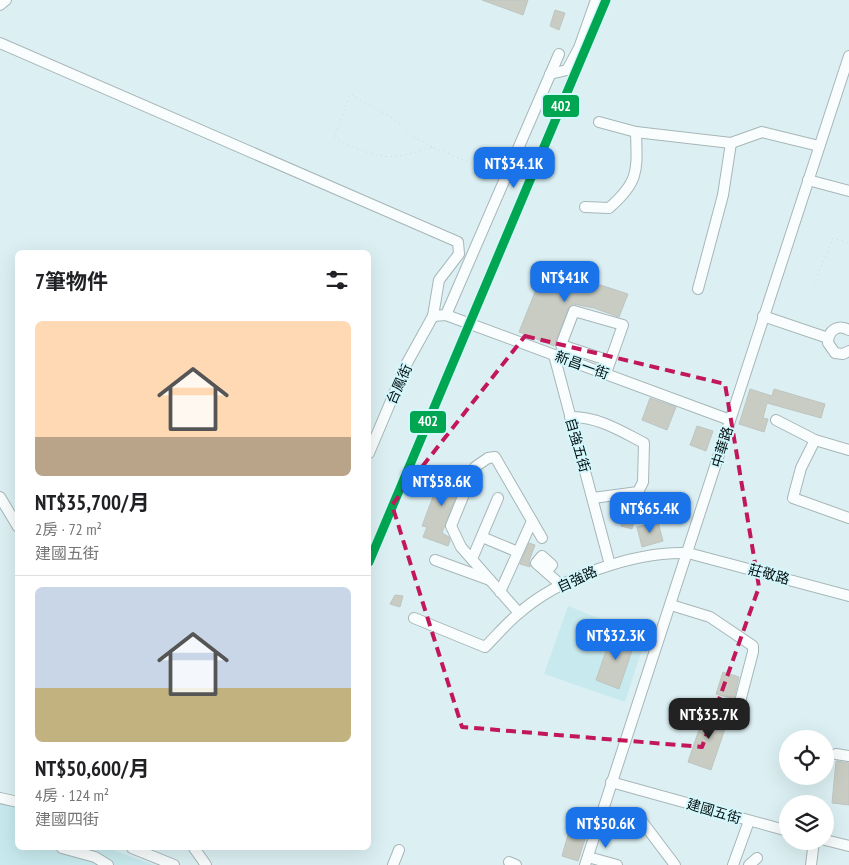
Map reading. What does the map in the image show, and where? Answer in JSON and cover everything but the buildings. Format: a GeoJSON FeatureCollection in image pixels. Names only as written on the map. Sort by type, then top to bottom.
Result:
{"type":"FeatureCollection","features":[{"type":"Feature","properties":{"kind":"street"},"geometry":{"type":"LineString","coordinates":[[0,5],[6,0]]}},
{"type":"Feature","properties":{"kind":"street"},"geometry":{"type":"LineString","coordinates":[[550,74],[567,70],[579,48],[596,0]]}},
{"type":"Feature","properties":{"kind":"street","name":"台鳳街"},"geometry":{"type":"LineString","coordinates":[[0,43],[458,242],[459,254],[439,280],[433,316],[407,363],[371,448]]}},
{"type":"Feature","properties":{"kind":"street"},"geometry":{"type":"LineString","coordinates":[[446,314],[559,54]]}},
{"type":"Feature","properties":{"kind":"street","name":"中華路"},"geometry":{"type":"LineString","coordinates":[[586,861],[849,56]]}},
{"type":"Feature","properties":{"kind":"street"},"geometry":{"type":"LineString","coordinates":[[599,122],[636,132],[731,144],[762,132],[819,146]]}},
{"type":"Feature","properties":{"kind":"street"},"geometry":{"type":"LineString","coordinates":[[585,207],[609,208],[624,196],[637,173],[636,132]]}},
{"type":"Feature","properties":{"kind":"street"},"geometry":{"type":"LineString","coordinates":[[698,288],[723,195],[731,144]]}},
{"type":"Feature","properties":{"kind":"street"},"geometry":{"type":"LineString","coordinates":[[808,180],[849,190]]}},
{"type":"Feature","properties":{"kind":"street"},"geometry":{"type":"LineString","coordinates":[[606,373],[623,325],[574,311],[561,344],[610,361]]}},
{"type":"Feature","properties":{"kind":"street","name":"新昌一街"},"geometry":{"type":"LineString","coordinates":[[433,316],[446,314],[730,420]]}},
{"type":"Feature","properties":{"kind":"street"},"geometry":{"type":"LineString","coordinates":[[763,316],[828,338]]}},
{"type":"Feature","properties":{"kind":"street"},"geometry":{"type":"LineString","coordinates":[[849,330],[836,328],[828,338],[830,349],[835,353],[843,354],[849,351]]}},
{"type":"Feature","properties":{"kind":"street","name":"自強五街"},"geometry":{"type":"LineString","coordinates":[[554,354],[610,565]]}},
{"type":"Feature","properties":{"kind":"street"},"geometry":{"type":"LineString","coordinates":[[570,417],[586,417],[622,431],[644,444],[642,482],[638,492],[593,498]]}},
{"type":"Feature","properties":{"kind":"street"},"geometry":{"type":"LineString","coordinates":[[776,420],[815,440],[849,450]]}},
{"type":"Feature","properties":{"kind":"street"},"geometry":{"type":"LineString","coordinates":[[815,440],[801,468],[793,498],[849,518]]}},
{"type":"Feature","properties":{"kind":"street"},"geometry":{"type":"LineString","coordinates":[[519,613],[454,536],[451,526],[475,467],[488,458],[495,457],[542,538]]}},
{"type":"Feature","properties":{"kind":"street"},"geometry":{"type":"LineString","coordinates":[[0,496],[15,522]]}},
{"type":"Feature","properties":{"kind":"street"},"geometry":{"type":"LineString","coordinates":[[472,559],[498,498]]}},
{"type":"Feature","properties":{"kind":"street"},"geometry":{"type":"LineString","coordinates":[[500,592],[532,521]]}},
{"type":"Feature","properties":{"kind":"street"},"geometry":{"type":"LineString","coordinates":[[482,537],[518,552]]}},
{"type":"Feature","properties":{"kind":"street","name":"自強路"},"geometry":{"type":"LineString","coordinates":[[414,618],[485,647],[519,613],[561,585],[610,565],[670,552],[688,553]]}},
{"type":"Feature","properties":{"kind":"street","name":"莊敬路"},"geometry":{"type":"LineString","coordinates":[[688,553],[849,596]]}},
{"type":"Feature","properties":{"kind":"street"},"geometry":{"type":"LineString","coordinates":[[434,560],[491,581]]}},
{"type":"Feature","properties":{"kind":"street"},"geometry":{"type":"LineString","coordinates":[[546,572],[561,585]]}},
{"type":"Feature","properties":{"kind":"street"},"geometry":{"type":"LineString","coordinates":[[671,605],[710,617],[753,646],[754,652],[736,717]]}},
{"type":"Feature","properties":{"kind":"street"},"geometry":{"type":"LineString","coordinates":[[836,754],[849,756]]}},
{"type":"Feature","properties":{"kind":"street","name":"建國五街"},"geometry":{"type":"LineString","coordinates":[[611,782],[779,829]]}},
{"type":"Feature","properties":{"kind":"street"},"geometry":{"type":"LineString","coordinates":[[0,798],[15,801]]}},
{"type":"Feature","properties":{"kind":"street"},"geometry":{"type":"LineString","coordinates":[[638,816],[675,865]]}},
{"type":"Feature","properties":{"kind":"street"},"geometry":{"type":"LineString","coordinates":[[733,865],[749,822]]}},
{"type":"Feature","properties":{"kind":"street"},"geometry":{"type":"LineString","coordinates":[[834,842],[849,846]]}},
{"type":"Feature","properties":{"kind":"street"},"geometry":{"type":"LineString","coordinates":[[69,850],[95,857],[108,865]]}},
{"type":"Feature","properties":{"kind":"street"},"geometry":{"type":"LineString","coordinates":[[137,850],[174,865]]}},
{"type":"Feature","properties":{"kind":"street"},"geometry":{"type":"LineString","coordinates":[[197,850],[206,865]]}},
{"type":"Feature","properties":{"kind":"street"},"geometry":{"type":"LineString","coordinates":[[393,865],[399,850]]}},
{"type":"Feature","properties":{"kind":"street"},"geometry":{"type":"LineString","coordinates":[[811,865],[813,850]]}},
{"type":"Feature","properties":{"kind":"street"},"geometry":{"type":"LineString","coordinates":[[586,861],[617,865]]}},
{"type":"Feature","properties":{"kind":"path"},"geometry":{"type":"LineString","coordinates":[[432,147],[405,156],[388,158],[361,151],[334,138],[350,94],[394,118],[414,137],[432,147],[505,177]]}},
{"type":"Feature","properties":{"kind":"path"},"geometry":{"type":"LineString","coordinates":[[814,285],[832,238],[849,243]]}},
{"type":"Feature","properties":{"kind":"highlighted area"},"geometry":{"type":"Polygon","coordinates":[[[525,336],[725,384],[759,587],[702,747],[462,727],[392,505],[525,336]]]}},
{"type":"Feature","properties":{"kind":"shaded area"},"geometry":{"type":"Polygon","coordinates":[[[568,606],[646,637],[625,702],[544,674],[568,606]]]}},
{"type":"Feature","properties":{"kind":"shaded area"},"geometry":{"type":"Polygon","coordinates":[[[0,801],[15,804],[15,850],[113,850],[153,865],[0,865],[0,801]]]}},
{"type":"Feature","properties":{"kind":"transit line","name":"402"},"geometry":{"type":"LineString","coordinates":[[371,557],[606,0]]}}]}
